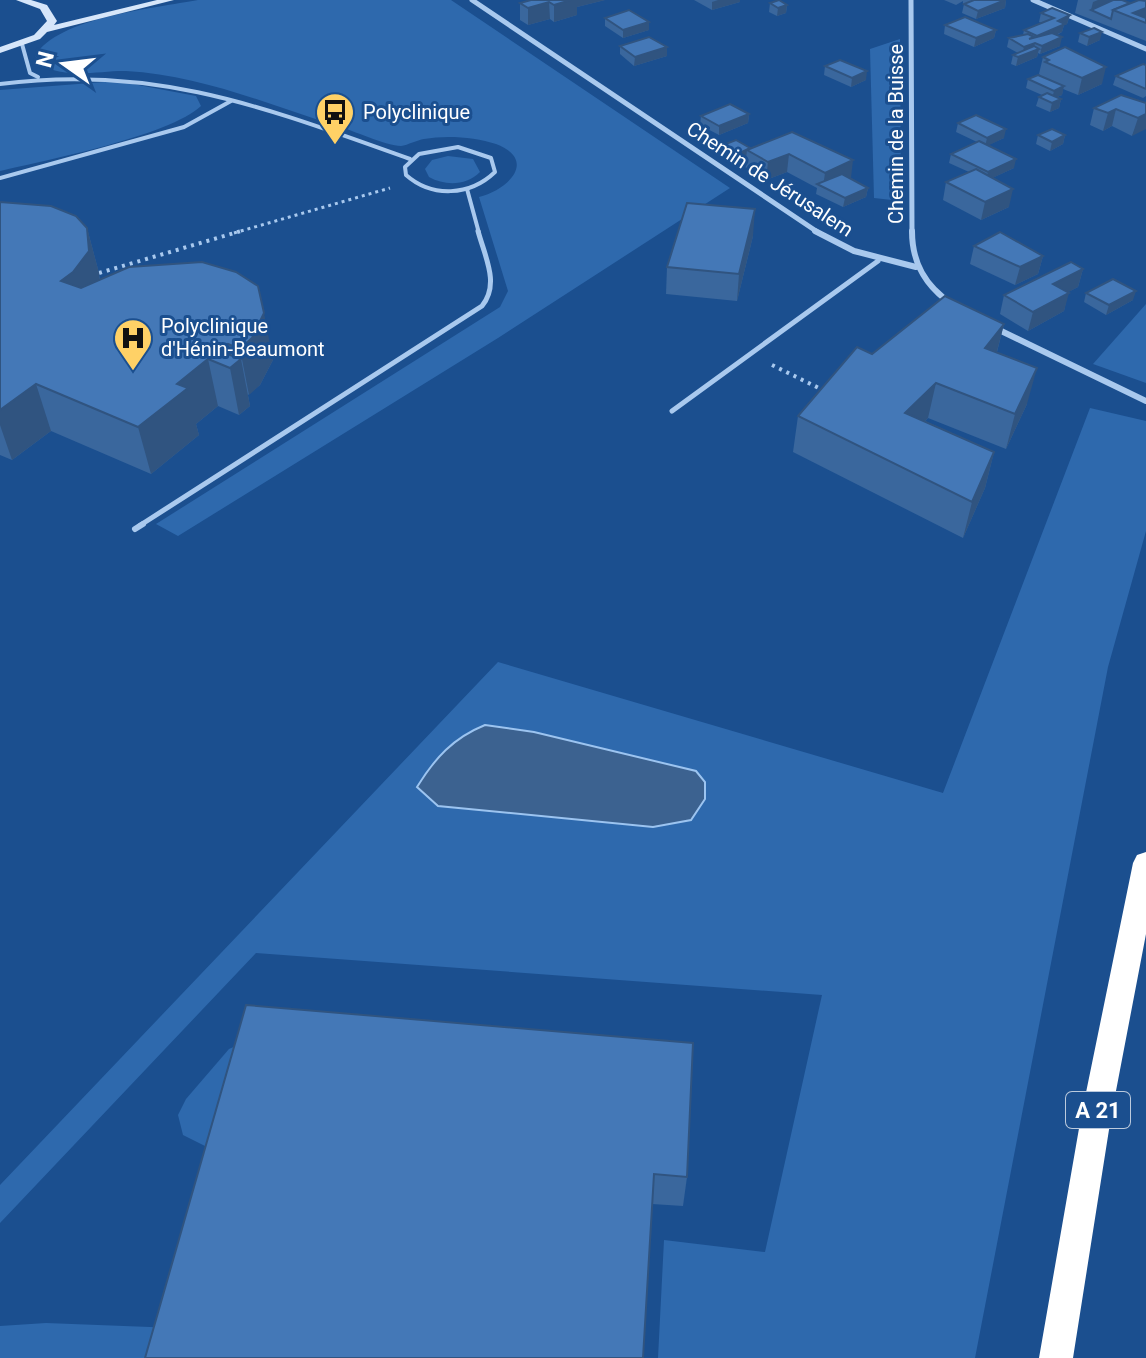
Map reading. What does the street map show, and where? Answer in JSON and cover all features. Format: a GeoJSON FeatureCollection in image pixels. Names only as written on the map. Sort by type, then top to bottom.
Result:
{"type":"FeatureCollection","features":[{"type":"Feature","properties":{"kind":"highway","name":"A 21"},"geometry":{"type":"LineString","coordinates":[[1056,1358],[1096,1117],[1146,863]]}},
{"type":"Feature","properties":{"kind":"main road"},"geometry":{"type":"LineString","coordinates":[[21,0],[58,0]]}},
{"type":"Feature","properties":{"kind":"main road"},"geometry":{"type":"LineString","coordinates":[[0,50],[22,44],[47,29],[169,0]]}},
{"type":"Feature","properties":{"kind":"main road"},"geometry":{"type":"LineString","coordinates":[[33,2],[51,14],[52,21],[47,29]]}},
{"type":"Feature","properties":{"kind":"street","name":"Chemin de Jérusalem"},"geometry":{"type":"LineString","coordinates":[[472,0],[783,210],[848,250],[878,261],[916,267]]}},
{"type":"Feature","properties":{"kind":"street","name":"Chemin de la Buisse"},"geometry":{"type":"LineString","coordinates":[[911,0],[912,248],[916,267]]}},
{"type":"Feature","properties":{"kind":"street"},"geometry":{"type":"LineString","coordinates":[[1033,0],[1146,49]]}},
{"type":"Feature","properties":{"kind":"street"},"geometry":{"type":"LineString","coordinates":[[916,267],[925,280],[958,307]]}},
{"type":"Feature","properties":{"kind":"street"},"geometry":{"type":"LineString","coordinates":[[982,322],[1146,401]]}},
{"type":"Feature","properties":{"kind":"lane"},"geometry":{"type":"LineString","coordinates":[[22,44],[30,73],[38,77]]}},
{"type":"Feature","properties":{"kind":"lane"},"geometry":{"type":"LineString","coordinates":[[0,84],[38,77],[149,79],[187,85],[410,159],[444,147],[483,153],[491,158],[495,172],[480,185],[436,191],[411,182],[405,167],[410,159]]}},
{"type":"Feature","properties":{"kind":"lane"},"geometry":{"type":"LineString","coordinates":[[0,178],[184,127],[231,100]]}},
{"type":"Feature","properties":{"kind":"lane"},"geometry":{"type":"LineString","coordinates":[[135,529],[482,306],[492,294],[492,282],[467,189]]}},
{"type":"Feature","properties":{"kind":"lane"},"geometry":{"type":"LineString","coordinates":[[672,411],[878,261]]}},
{"type":"Feature","properties":{"kind":"path"},"geometry":{"type":"LineString","coordinates":[[99,273],[411,182]]}},
{"type":"Feature","properties":{"kind":"path"},"geometry":{"type":"LineString","coordinates":[[771,364],[839,397]]}},
{"type":"Feature","properties":{"kind":"shaded area"},"geometry":{"type":"Polygon","coordinates":[[[198,0],[451,0],[730,188],[498,338],[178,536],[156,524],[500,307],[508,291],[479,197],[500,188],[514,174],[517,166],[509,151],[488,142],[442,137],[395,145],[207,84],[126,71],[64,72],[52,70],[35,56],[64,32],[86,23],[198,0]]]}},
{"type":"Feature","properties":{"kind":"shaded area"},"geometry":{"type":"Polygon","coordinates":[[[900,39],[901,201],[874,198],[870,49],[900,39]]]}},
{"type":"Feature","properties":{"kind":"shaded area"},"geometry":{"type":"Polygon","coordinates":[[[117,81],[196,96],[201,106],[185,117],[136,137],[0,171],[0,90],[117,81]]]}},
{"type":"Feature","properties":{"kind":"shaded area"},"geometry":{"type":"Polygon","coordinates":[[[448,156],[473,159],[480,172],[468,180],[455,183],[429,177],[425,169],[432,160],[448,156]]]}},
{"type":"Feature","properties":{"kind":"shaded area"},"geometry":{"type":"Polygon","coordinates":[[[1146,304],[1146,383],[1093,364],[1146,304]]]}},
{"type":"Feature","properties":{"kind":"shaded area"},"geometry":{"type":"Polygon","coordinates":[[[1090,408],[1146,421],[1146,531],[1108,667],[975,1358],[658,1358],[664,1240],[765,1252],[822,995],[256,953],[0,1223],[0,1185],[498,662],[943,793],[1090,408]]]}},
{"type":"Feature","properties":{"kind":"shaded area"},"geometry":{"type":"Polygon","coordinates":[[[485,725],[534,732],[696,771],[705,782],[705,799],[691,820],[653,827],[438,806],[417,787],[446,750],[463,736],[485,725]]]}},
{"type":"Feature","properties":{"kind":"shaded area"},"geometry":{"type":"Polygon","coordinates":[[[256,1037],[226,1147],[205,1146],[183,1135],[178,1115],[186,1099],[229,1049],[256,1037]]]}},
{"type":"Feature","properties":{"kind":"shaded area"},"geometry":{"type":"Polygon","coordinates":[[[46,1323],[176,1328],[168,1358],[0,1358],[0,1326],[46,1323]]]}},
{"type":"Feature","properties":{"kind":"building"},"geometry":{"type":"Polygon","coordinates":[[[571,0],[528,8],[520,3],[571,0]]]}},
{"type":"Feature","properties":{"kind":"building"},"geometry":{"type":"Polygon","coordinates":[[[779,0],[787,5],[778,8],[770,3],[779,0]]]}},
{"type":"Feature","properties":{"kind":"building"},"geometry":{"type":"Polygon","coordinates":[[[974,0],[1005,0],[978,11],[964,4],[974,0]]]}},
{"type":"Feature","properties":{"kind":"building"},"geometry":{"type":"Polygon","coordinates":[[[1113,0],[1130,3],[1113,10],[1111,19],[1091,10],[1113,0]]]}},
{"type":"Feature","properties":{"kind":"building"},"geometry":{"type":"Polygon","coordinates":[[[1139,0],[1146,1],[1146,8],[1133,13],[1146,18],[1146,23],[1113,10],[1139,0]]]}},
{"type":"Feature","properties":{"kind":"building"},"geometry":{"type":"Polygon","coordinates":[[[1052,8],[1070,15],[1058,21],[1065,24],[1037,36],[1024,30],[1054,18],[1041,13],[1052,8]]]}},
{"type":"Feature","properties":{"kind":"building"},"geometry":{"type":"Polygon","coordinates":[[[629,10],[649,22],[623,30],[605,18],[629,10]]]}},
{"type":"Feature","properties":{"kind":"building"},"geometry":{"type":"Polygon","coordinates":[[[965,17],[996,30],[976,38],[945,25],[965,17]]]}},
{"type":"Feature","properties":{"kind":"building"},"geometry":{"type":"Polygon","coordinates":[[[1094,28],[1102,32],[1089,37],[1080,33],[1094,28]]]}},
{"type":"Feature","properties":{"kind":"building"},"geometry":{"type":"Polygon","coordinates":[[[1052,33],[1062,37],[1042,46],[1035,43],[1024,47],[1009,38],[1028,34],[1034,37],[1029,39],[1052,33]]]}},
{"type":"Feature","properties":{"kind":"building"},"geometry":{"type":"Polygon","coordinates":[[[649,37],[667,47],[635,57],[620,46],[649,37]]]}},
{"type":"Feature","properties":{"kind":"building"},"geometry":{"type":"Polygon","coordinates":[[[1034,46],[1039,49],[1018,57],[1013,55],[1034,46]]]}},
{"type":"Feature","properties":{"kind":"building"},"geometry":{"type":"Polygon","coordinates":[[[1065,47],[1106,67],[1082,78],[1045,62],[1049,60],[1043,57],[1065,47]]]}},
{"type":"Feature","properties":{"kind":"building"},"geometry":{"type":"Polygon","coordinates":[[[840,60],[867,71],[852,78],[825,66],[840,60]]]}},
{"type":"Feature","properties":{"kind":"building"},"geometry":{"type":"Polygon","coordinates":[[[1146,65],[1146,89],[1116,76],[1146,65]]]}},
{"type":"Feature","properties":{"kind":"building"},"geometry":{"type":"Polygon","coordinates":[[[1038,75],[1064,86],[1054,91],[1028,79],[1038,75]]]}},
{"type":"Feature","properties":{"kind":"building"},"geometry":{"type":"Polygon","coordinates":[[[1047,93],[1061,99],[1052,103],[1039,97],[1047,93]]]}},
{"type":"Feature","properties":{"kind":"building"},"geometry":{"type":"Polygon","coordinates":[[[1121,95],[1146,103],[1146,114],[1138,118],[1116,109],[1108,113],[1094,108],[1121,95]]]}},
{"type":"Feature","properties":{"kind":"building"},"geometry":{"type":"Polygon","coordinates":[[[730,104],[749,114],[719,126],[701,116],[730,104]]]}},
{"type":"Feature","properties":{"kind":"building"},"geometry":{"type":"Polygon","coordinates":[[[976,115],[1006,129],[987,138],[958,123],[976,115]]]}},
{"type":"Feature","properties":{"kind":"building"},"geometry":{"type":"Polygon","coordinates":[[[1052,129],[1065,135],[1052,142],[1038,135],[1052,129]]]}},
{"type":"Feature","properties":{"kind":"building"},"geometry":{"type":"Polygon","coordinates":[[[792,132],[853,160],[825,173],[789,154],[768,162],[747,150],[792,132]]]}},
{"type":"Feature","properties":{"kind":"building"},"geometry":{"type":"Polygon","coordinates":[[[736,140],[750,148],[738,154],[723,145],[736,140]]]}},
{"type":"Feature","properties":{"kind":"building"},"geometry":{"type":"Polygon","coordinates":[[[979,141],[1016,159],[988,172],[951,154],[979,141]]]}},
{"type":"Feature","properties":{"kind":"building"},"geometry":{"type":"Polygon","coordinates":[[[976,169],[1013,189],[985,202],[946,182],[976,169]]]}},
{"type":"Feature","properties":{"kind":"building"},"geometry":{"type":"Polygon","coordinates":[[[842,174],[868,188],[845,198],[817,184],[842,174]]]}},
{"type":"Feature","properties":{"kind":"building","name":"Polyclinique d'Hénin-Beaumont"},"geometry":{"type":"Polygon","coordinates":[[[0,202],[51,206],[76,216],[87,228],[89,251],[73,272],[61,281],[81,288],[129,267],[202,262],[236,272],[258,286],[264,313],[252,338],[240,349],[228,344],[219,351],[241,359],[230,368],[208,359],[177,384],[188,388],[138,427],[36,384],[0,410],[0,202]]]}},
{"type":"Feature","properties":{"kind":"building"},"geometry":{"type":"Polygon","coordinates":[[[687,203],[755,209],[739,274],[667,267],[687,203]]]}},
{"type":"Feature","properties":{"kind":"building"},"geometry":{"type":"Polygon","coordinates":[[[1000,232],[1043,256],[1020,267],[974,246],[1000,232]]]}},
{"type":"Feature","properties":{"kind":"building"},"geometry":{"type":"Polygon","coordinates":[[[1071,262],[1083,269],[1053,284],[1069,293],[1033,312],[1004,295],[1071,262]]]}},
{"type":"Feature","properties":{"kind":"building"},"geometry":{"type":"Polygon","coordinates":[[[1113,279],[1136,291],[1109,305],[1086,293],[1113,279]]]}},
{"type":"Feature","properties":{"kind":"building"},"geometry":{"type":"Polygon","coordinates":[[[945,296],[1004,324],[985,348],[1037,368],[1015,414],[936,383],[905,413],[994,452],[972,502],[798,416],[857,347],[872,354],[945,296]]]}},
{"type":"Feature","properties":{"kind":"building"},"geometry":{"type":"Polygon","coordinates":[[[246,1005],[693,1043],[687,1177],[654,1174],[643,1358],[145,1358],[246,1005]]]}},
{"type":"Feature","properties":{"kind":"place","name":"Polyclinique"},"geometry":{"type":"Point","coordinates":[335,146]}},
{"type":"Feature","properties":{"kind":"place","name":"Polyclinique d'Hénin-Beaumont"},"geometry":{"type":"Point","coordinates":[133,372]}}]}
